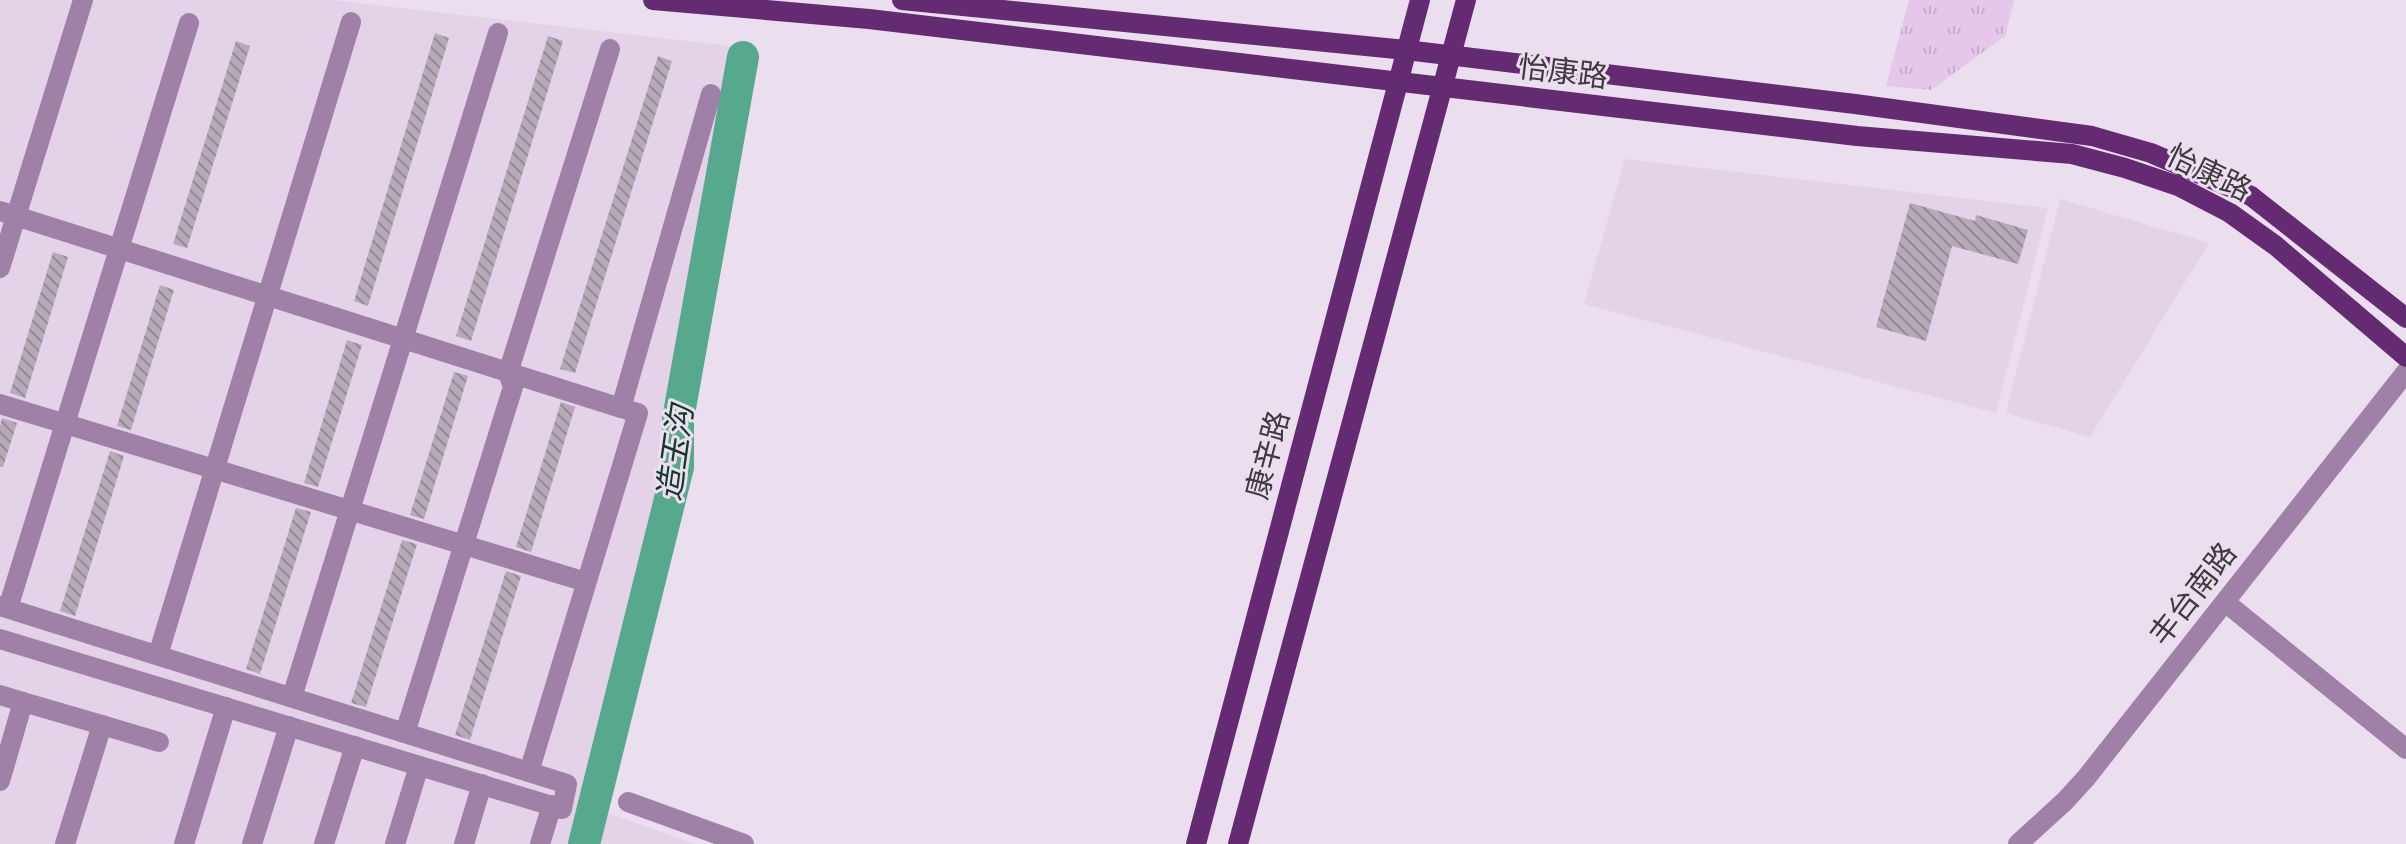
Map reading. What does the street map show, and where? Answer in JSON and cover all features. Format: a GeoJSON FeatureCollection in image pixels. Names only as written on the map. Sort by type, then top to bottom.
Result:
{"type":"FeatureCollection","features":[{"type":"Feature","properties":{"kind":"main road","name":"怡康路"},"geometry":{"type":"LineString","coordinates":[[653,0],[869,19],[1857,136],[2072,154],[2178,186],[2230,213],[2276,246],[2406,357]]}},
{"type":"Feature","properties":{"kind":"main road","name":"怡康路"},"geometry":{"type":"LineString","coordinates":[[902,0],[1406,50],[1884,108],[2107,140],[2151,153],[2251,196],[2406,318]]}},
{"type":"Feature","properties":{"kind":"main road","name":"康辛路"},"geometry":{"type":"LineString","coordinates":[[1196,844],[1420,0]]}},
{"type":"Feature","properties":{"kind":"main road"},"geometry":{"type":"LineString","coordinates":[[1238,844],[1466,0]]}},
{"type":"Feature","properties":{"kind":"street"},"geometry":{"type":"LineString","coordinates":[[0,268],[8,214],[83,0]]}},
{"type":"Feature","properties":{"kind":"street"},"geometry":{"type":"LineString","coordinates":[[158,655],[351,22]]}},
{"type":"Feature","properties":{"kind":"street"},"geometry":{"type":"LineString","coordinates":[[0,639],[562,809],[567,784],[4,607],[65,424],[189,23]]}},
{"type":"Feature","properties":{"kind":"street"},"geometry":{"type":"LineString","coordinates":[[292,697],[498,33]]}},
{"type":"Feature","properties":{"kind":"street"},"geometry":{"type":"LineString","coordinates":[[405,733],[513,387],[508,373],[610,49]]}},
{"type":"Feature","properties":{"kind":"street"},"geometry":{"type":"LineString","coordinates":[[621,408],[711,94]]}},
{"type":"Feature","properties":{"kind":"street"},"geometry":{"type":"LineString","coordinates":[[8,214],[638,413],[529,772]]}},
{"type":"Feature","properties":{"kind":"street","name":"丰台南路"},"geometry":{"type":"LineString","coordinates":[[2018,844],[2086,778],[2406,372]]}},
{"type":"Feature","properties":{"kind":"street"},"geometry":{"type":"LineString","coordinates":[[0,404],[586,582]]}},
{"type":"Feature","properties":{"kind":"street"},"geometry":{"type":"LineString","coordinates":[[2225,602],[2406,749]]}},
{"type":"Feature","properties":{"kind":"street"},"geometry":{"type":"LineString","coordinates":[[0,695],[159,742]]}},
{"type":"Feature","properties":{"kind":"street"},"geometry":{"type":"LineString","coordinates":[[0,781],[23,702]]}},
{"type":"Feature","properties":{"kind":"street"},"geometry":{"type":"LineString","coordinates":[[184,844],[226,707]]}},
{"type":"Feature","properties":{"kind":"street"},"geometry":{"type":"LineString","coordinates":[[65,844],[102,725]]}},
{"type":"Feature","properties":{"kind":"street"},"geometry":{"type":"LineString","coordinates":[[252,844],[289,726]]}},
{"type":"Feature","properties":{"kind":"street"},"geometry":{"type":"LineString","coordinates":[[324,844],[355,746]]}},
{"type":"Feature","properties":{"kind":"street"},"geometry":{"type":"LineString","coordinates":[[395,844],[419,766]]}},
{"type":"Feature","properties":{"kind":"street"},"geometry":{"type":"LineString","coordinates":[[464,844],[482,784]]}},
{"type":"Feature","properties":{"kind":"street"},"geometry":{"type":"LineString","coordinates":[[628,802],[744,844]]}},
{"type":"Feature","properties":{"kind":"street"},"geometry":{"type":"LineString","coordinates":[[540,844],[552,805]]}},
{"type":"Feature","properties":{"kind":"shaded area"},"geometry":{"type":"Polygon","coordinates":[[[0,0],[332,0],[738,47],[665,419],[671,461],[581,844],[0,844],[0,0]]]}},
{"type":"Feature","properties":{"kind":"shaded area"},"geometry":{"type":"Polygon","coordinates":[[[1625,159],[2048,208],[1996,413],[1584,304],[1625,159]]]}},
{"type":"Feature","properties":{"kind":"shaded area"},"geometry":{"type":"Polygon","coordinates":[[[2060,199],[2209,243],[2090,437],[2006,413],[2060,199]]]}},
{"type":"Feature","properties":{"kind":"shaded area"},"geometry":{"type":"Polygon","coordinates":[[[600,810],[695,844],[592,844],[600,810]]]}},
{"type":"Feature","properties":{"kind":"green space"},"geometry":{"type":"Polygon","coordinates":[[[1909,0],[2014,0],[2005,36],[1931,90],[1886,86],[1909,0]]]}},
{"type":"Feature","properties":{"kind":"building"},"geometry":{"type":"Polygon","coordinates":[[[435,33],[449,38],[368,306],[354,301],[435,33]]]}},
{"type":"Feature","properties":{"kind":"building"},"geometry":{"type":"Polygon","coordinates":[[[548,36],[563,41],[471,341],[456,336],[548,36]]]}},
{"type":"Feature","properties":{"kind":"building"},"geometry":{"type":"Polygon","coordinates":[[[236,41],[250,46],[187,248],[173,244],[236,41]]]}},
{"type":"Feature","properties":{"kind":"building"},"geometry":{"type":"Polygon","coordinates":[[[658,56],[672,61],[575,373],[560,369],[658,56]]]}},
{"type":"Feature","properties":{"kind":"building"},"geometry":{"type":"Polygon","coordinates":[[[1910,203],[1975,221],[1976,215],[2028,230],[2018,264],[1952,246],[1926,341],[1876,327],[1910,203]]]}},
{"type":"Feature","properties":{"kind":"building"},"geometry":{"type":"Polygon","coordinates":[[[53,252],[68,257],[25,398],[10,393],[53,252]]]}},
{"type":"Feature","properties":{"kind":"building"},"geometry":{"type":"Polygon","coordinates":[[[160,285],[174,290],[131,430],[117,426],[160,285]]]}},
{"type":"Feature","properties":{"kind":"building"},"geometry":{"type":"Polygon","coordinates":[[[347,340],[362,345],[318,487],[304,483],[347,340]]]}},
{"type":"Feature","properties":{"kind":"building"},"geometry":{"type":"Polygon","coordinates":[[[454,372],[468,376],[424,519],[410,515],[454,372]]]}},
{"type":"Feature","properties":{"kind":"building"},"geometry":{"type":"Polygon","coordinates":[[[561,402],[575,407],[531,552],[516,547],[561,402]]]}},
{"type":"Feature","properties":{"kind":"building"},"geometry":{"type":"Polygon","coordinates":[[[2,418],[17,423],[3,467],[0,467],[0,426],[2,418]]]}},
{"type":"Feature","properties":{"kind":"building"},"geometry":{"type":"Polygon","coordinates":[[[110,451],[124,456],[75,616],[60,611],[110,451]]]}},
{"type":"Feature","properties":{"kind":"building"},"geometry":{"type":"Polygon","coordinates":[[[296,508],[311,512],[260,674],[246,669],[296,508]]]}},
{"type":"Feature","properties":{"kind":"building"},"geometry":{"type":"Polygon","coordinates":[[[402,540],[417,544],[366,707],[351,703],[402,540]]]}},
{"type":"Feature","properties":{"kind":"building"},"geometry":{"type":"Polygon","coordinates":[[[506,571],[521,576],[470,740],[455,735],[506,571]]]}},
{"type":"Feature","properties":{"kind":"waterway","name":"造玉沟"},"geometry":{"type":"LineString","coordinates":[[584,844],[678,467],[678,419],[743,57]]}}]}
